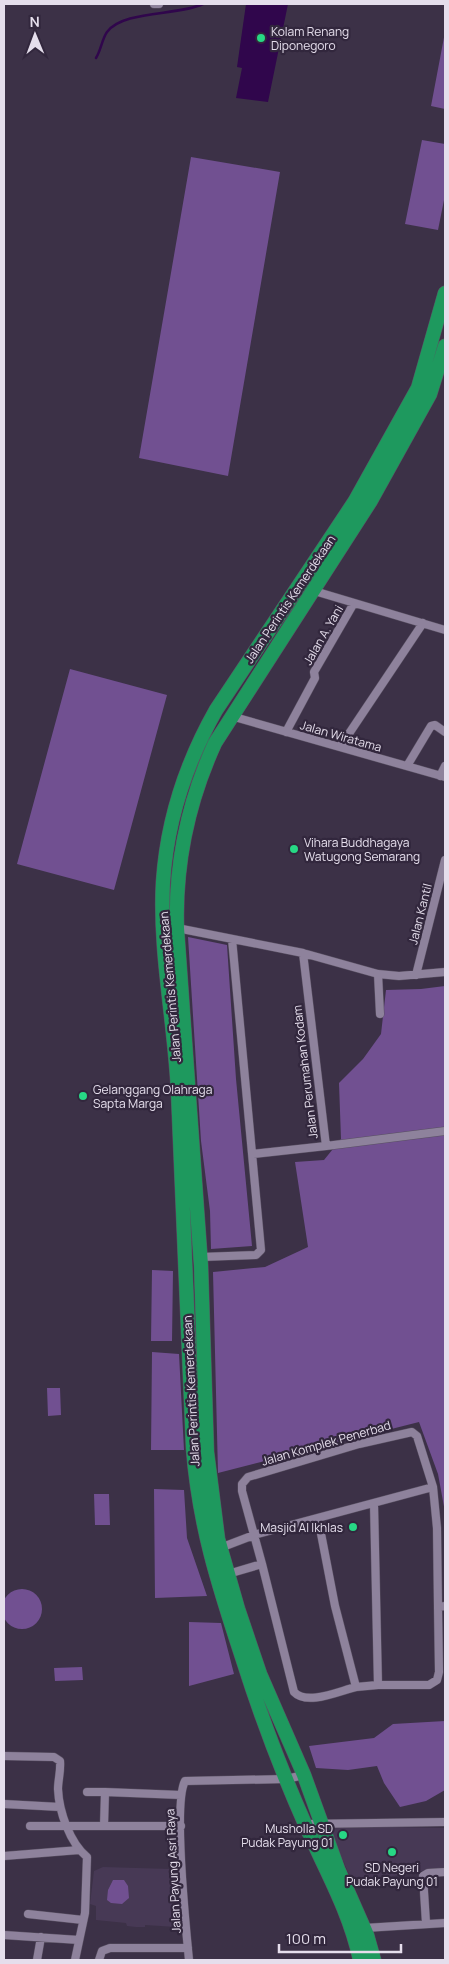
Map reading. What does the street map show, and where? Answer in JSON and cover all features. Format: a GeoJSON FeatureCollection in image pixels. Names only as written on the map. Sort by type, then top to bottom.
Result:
{"type":"FeatureCollection","features":[{"type":"Feature","properties":{"kind":"highway","name":"Jalan Perintis Kemerdekaan"},"geometry":{"type":"LineString","coordinates":[[374,1960],[365,1928],[320,1824],[304,1775],[260,1674],[222,1576],[207,1545],[196,1477],[176,884],[183,835],[203,769],[215,743],[306,588],[418,388],[445,293]]}},
{"type":"Feature","properties":{"kind":"highway","name":"Jalan Perintis Kemerdekaan"},"geometry":{"type":"LineString","coordinates":[[360,1960],[344,1906],[286,1779],[248,1678],[222,1576],[207,1452],[201,1257],[163,908],[163,883],[169,832],[191,761],[202,737],[221,703],[370,502],[419,417],[430,394],[445,346]]}},
{"type":"Feature","properties":{"kind":"street"},"geometry":{"type":"LineString","coordinates":[[154,4],[159,4]]}},
{"type":"Feature","properties":{"kind":"street"},"geometry":{"type":"LineString","coordinates":[[306,588],[445,630]]}},
{"type":"Feature","properties":{"kind":"street","name":"Jalan A. Yani"},"geometry":{"type":"LineString","coordinates":[[286,732],[315,678],[314,672],[354,603]]}},
{"type":"Feature","properties":{"kind":"street"},"geometry":{"type":"LineString","coordinates":[[340,748],[423,623]]}},
{"type":"Feature","properties":{"kind":"street","name":"Jalan Wiratama"},"geometry":{"type":"LineString","coordinates":[[231,716],[443,776]]}},
{"type":"Feature","properties":{"kind":"street"},"geometry":{"type":"LineString","coordinates":[[407,766],[430,726],[435,724],[445,732]]}},
{"type":"Feature","properties":{"kind":"street"},"geometry":{"type":"LineString","coordinates":[[443,776],[445,766]]}},
{"type":"Feature","properties":{"kind":"street","name":"Jalan Kantil"},"geometry":{"type":"LineString","coordinates":[[416,975],[445,860]]}},
{"type":"Feature","properties":{"kind":"street"},"geometry":{"type":"LineString","coordinates":[[177,928],[303,953],[378,974],[416,975],[445,972]]}},
{"type":"Feature","properties":{"kind":"street"},"geometry":{"type":"LineString","coordinates":[[201,1257],[256,1255],[261,1250],[232,938]]}},
{"type":"Feature","properties":{"kind":"street","name":"Jalan Perumahan Kodam"},"geometry":{"type":"LineString","coordinates":[[253,1154],[326,1146],[303,953]]}},
{"type":"Feature","properties":{"kind":"street"},"geometry":{"type":"LineString","coordinates":[[378,974],[380,1014]]}},
{"type":"Feature","properties":{"kind":"street"},"geometry":{"type":"LineString","coordinates":[[326,1146],[445,1131]]}},
{"type":"Feature","properties":{"kind":"street","name":"Jalan Komplek Penerbad"},"geometry":{"type":"LineString","coordinates":[[412,1432],[417,1436],[433,1487],[442,1606],[437,1680],[429,1685],[356,1687],[307,1698],[299,1697],[294,1692],[254,1535],[242,1491],[242,1484],[248,1477],[359,1444],[412,1432]]}},
{"type":"Feature","properties":{"kind":"street"},"geometry":{"type":"LineString","coordinates":[[220,1548],[254,1535],[433,1487]]}},
{"type":"Feature","properties":{"kind":"street"},"geometry":{"type":"LineString","coordinates":[[374,1503],[378,1685]]}},
{"type":"Feature","properties":{"kind":"street"},"geometry":{"type":"LineString","coordinates":[[318,1518],[335,1606],[356,1687]]}},
{"type":"Feature","properties":{"kind":"street"},"geometry":{"type":"LineString","coordinates":[[222,1576],[262,1564]]}},
{"type":"Feature","properties":{"kind":"street"},"geometry":{"type":"LineString","coordinates":[[4,1756],[59,1759],[60,1807],[79,1850],[88,1857],[87,1898],[75,1960]]}},
{"type":"Feature","properties":{"kind":"street","name":"Jalan Payung Asri Raya"},"geometry":{"type":"LineString","coordinates":[[189,1960],[182,1882],[181,1795],[185,1781],[286,1779],[304,1775]]}},
{"type":"Feature","properties":{"kind":"street"},"geometry":{"type":"LineString","coordinates":[[87,1792],[181,1795]]}},
{"type":"Feature","properties":{"kind":"street"},"geometry":{"type":"LineString","coordinates":[[104,1826],[105,1792]]}},
{"type":"Feature","properties":{"kind":"street"},"geometry":{"type":"LineString","coordinates":[[4,1804],[60,1807]]}},
{"type":"Feature","properties":{"kind":"street"},"geometry":{"type":"LineString","coordinates":[[305,1824],[445,1822]]}},
{"type":"Feature","properties":{"kind":"street"},"geometry":{"type":"LineString","coordinates":[[30,1826],[67,1824],[181,1826]]}},
{"type":"Feature","properties":{"kind":"street"},"geometry":{"type":"LineString","coordinates":[[4,1856],[79,1850]]}},
{"type":"Feature","properties":{"kind":"street"},"geometry":{"type":"LineString","coordinates":[[426,1923],[423,1876],[428,1873],[445,1872]]}},
{"type":"Feature","properties":{"kind":"street"},"geometry":{"type":"LineString","coordinates":[[28,1914],[83,1920]]}},
{"type":"Feature","properties":{"kind":"street"},"geometry":{"type":"LineString","coordinates":[[365,1928],[445,1923]]}},
{"type":"Feature","properties":{"kind":"street"},"geometry":{"type":"LineString","coordinates":[[4,1944],[5,1935],[79,1940]]}},
{"type":"Feature","properties":{"kind":"street"},"geometry":{"type":"LineString","coordinates":[[37,1960],[41,1937]]}},
{"type":"Feature","properties":{"kind":"street"},"geometry":{"type":"LineString","coordinates":[[99,1960],[102,1951],[110,1948],[188,1948]]}},
{"type":"Feature","properties":{"kind":"shaded area","name":"Kolam Renang Diponegoro"},"geometry":{"type":"Polygon","coordinates":[[[246,4],[288,4],[268,102],[236,98],[242,68],[237,67],[246,4]]]}},
{"type":"Feature","properties":{"kind":"shaded area"},"geometry":{"type":"Polygon","coordinates":[[[445,32],[445,109],[431,106],[445,32]]]}},
{"type":"Feature","properties":{"kind":"shaded area"},"geometry":{"type":"Polygon","coordinates":[[[422,140],[445,144],[445,195],[438,230],[405,224],[422,140]]]}},
{"type":"Feature","properties":{"kind":"shaded area"},"geometry":{"type":"Polygon","coordinates":[[[191,157],[280,172],[228,476],[139,458],[191,157]]]}},
{"type":"Feature","properties":{"kind":"shaded area"},"geometry":{"type":"Polygon","coordinates":[[[70,669],[167,695],[114,890],[17,864],[70,669]]]}},
{"type":"Feature","properties":{"kind":"shaded area"},"geometry":{"type":"Polygon","coordinates":[[[188,937],[227,945],[236,1079],[252,1246],[211,1249],[210,1211],[201,1141],[188,937]]]}},
{"type":"Feature","properties":{"kind":"shaded area"},"geometry":{"type":"Polygon","coordinates":[[[445,986],[445,1512],[438,1474],[419,1422],[218,1473],[213,1272],[265,1267],[308,1247],[295,1162],[324,1160],[341,1139],[339,1083],[363,1059],[381,1034],[386,990],[445,986]]]}},
{"type":"Feature","properties":{"kind":"shaded area"},"geometry":{"type":"Polygon","coordinates":[[[152,1270],[173,1271],[172,1341],[151,1341],[152,1270]]]}},
{"type":"Feature","properties":{"kind":"shaded area"},"geometry":{"type":"Polygon","coordinates":[[[152,1352],[179,1354],[184,1450],[151,1450],[152,1352]]]}},
{"type":"Feature","properties":{"kind":"shaded area"},"geometry":{"type":"Polygon","coordinates":[[[47,1388],[60,1388],[61,1415],[48,1416],[47,1388]]]}},
{"type":"Feature","properties":{"kind":"shaded area"},"geometry":{"type":"Polygon","coordinates":[[[154,1489],[184,1490],[187,1538],[207,1596],[155,1598],[154,1489]]]}},
{"type":"Feature","properties":{"kind":"shaded area"},"geometry":{"type":"Polygon","coordinates":[[[94,1494],[109,1494],[110,1525],[95,1525],[94,1494]]]}},
{"type":"Feature","properties":{"kind":"shaded area"},"geometry":{"type":"Polygon","coordinates":[[[22,1589],[36,1595],[42,1609],[36,1623],[22,1629],[8,1623],[2,1609],[8,1595],[22,1589]]]}},
{"type":"Feature","properties":{"kind":"shaded area"},"geometry":{"type":"Polygon","coordinates":[[[189,1622],[221,1623],[234,1674],[189,1686],[189,1622]]]}},
{"type":"Feature","properties":{"kind":"shaded area"},"geometry":{"type":"Polygon","coordinates":[[[82,1667],[83,1680],[55,1681],[54,1668],[82,1667]]]}},
{"type":"Feature","properties":{"kind":"shaded area"},"geometry":{"type":"Polygon","coordinates":[[[445,1721],[445,1790],[426,1801],[400,1807],[384,1783],[377,1766],[348,1770],[316,1768],[309,1746],[374,1738],[393,1724],[445,1721]]]}},
{"type":"Feature","properties":{"kind":"shaded area","name":"SD Negeri Pudak Payung 01"},"geometry":{"type":"Polygon","coordinates":[[[331,1826],[445,1828],[445,1867],[353,1883],[332,1836],[331,1826]]]}},
{"type":"Feature","properties":{"kind":"shaded area"},"geometry":{"type":"Polygon","coordinates":[[[103,1867],[171,1869],[171,1889],[177,1909],[176,1927],[145,1925],[145,1927],[136,1927],[127,1926],[126,1923],[96,1920],[96,1906],[90,1904],[94,1871],[103,1867]]]}},
{"type":"Feature","properties":{"kind":"shaded area"},"geometry":{"type":"Polygon","coordinates":[[[113,1880],[124,1880],[128,1886],[129,1898],[122,1904],[111,1903],[107,1900],[108,1890],[113,1880]]]}},
{"type":"Feature","properties":{"kind":"waterway"},"geometry":{"type":"LineString","coordinates":[[96,58],[105,35],[115,25],[125,20],[192,8],[203,4]]}},
{"type":"Feature","properties":{"kind":"place","name":"Kolam Renang Diponegoro"},"geometry":{"type":"Point","coordinates":[261,38]}},
{"type":"Feature","properties":{"kind":"place","name":"Vihara Buddhagaya Watugong Semarang"},"geometry":{"type":"Point","coordinates":[294,849]}},
{"type":"Feature","properties":{"kind":"place","name":"Gelanggang Olahraga Sapta Marga"},"geometry":{"type":"Point","coordinates":[83,1096]}},
{"type":"Feature","properties":{"kind":"place","name":"Masjid Al Ikhlas"},"geometry":{"type":"Point","coordinates":[353,1527]}},
{"type":"Feature","properties":{"kind":"place","name":"Musholla SD Pudak Payung 01"},"geometry":{"type":"Point","coordinates":[343,1835]}},
{"type":"Feature","properties":{"kind":"place","name":"SD Negeri Pudak Payung 01"},"geometry":{"type":"Point","coordinates":[392,1852]}}]}
